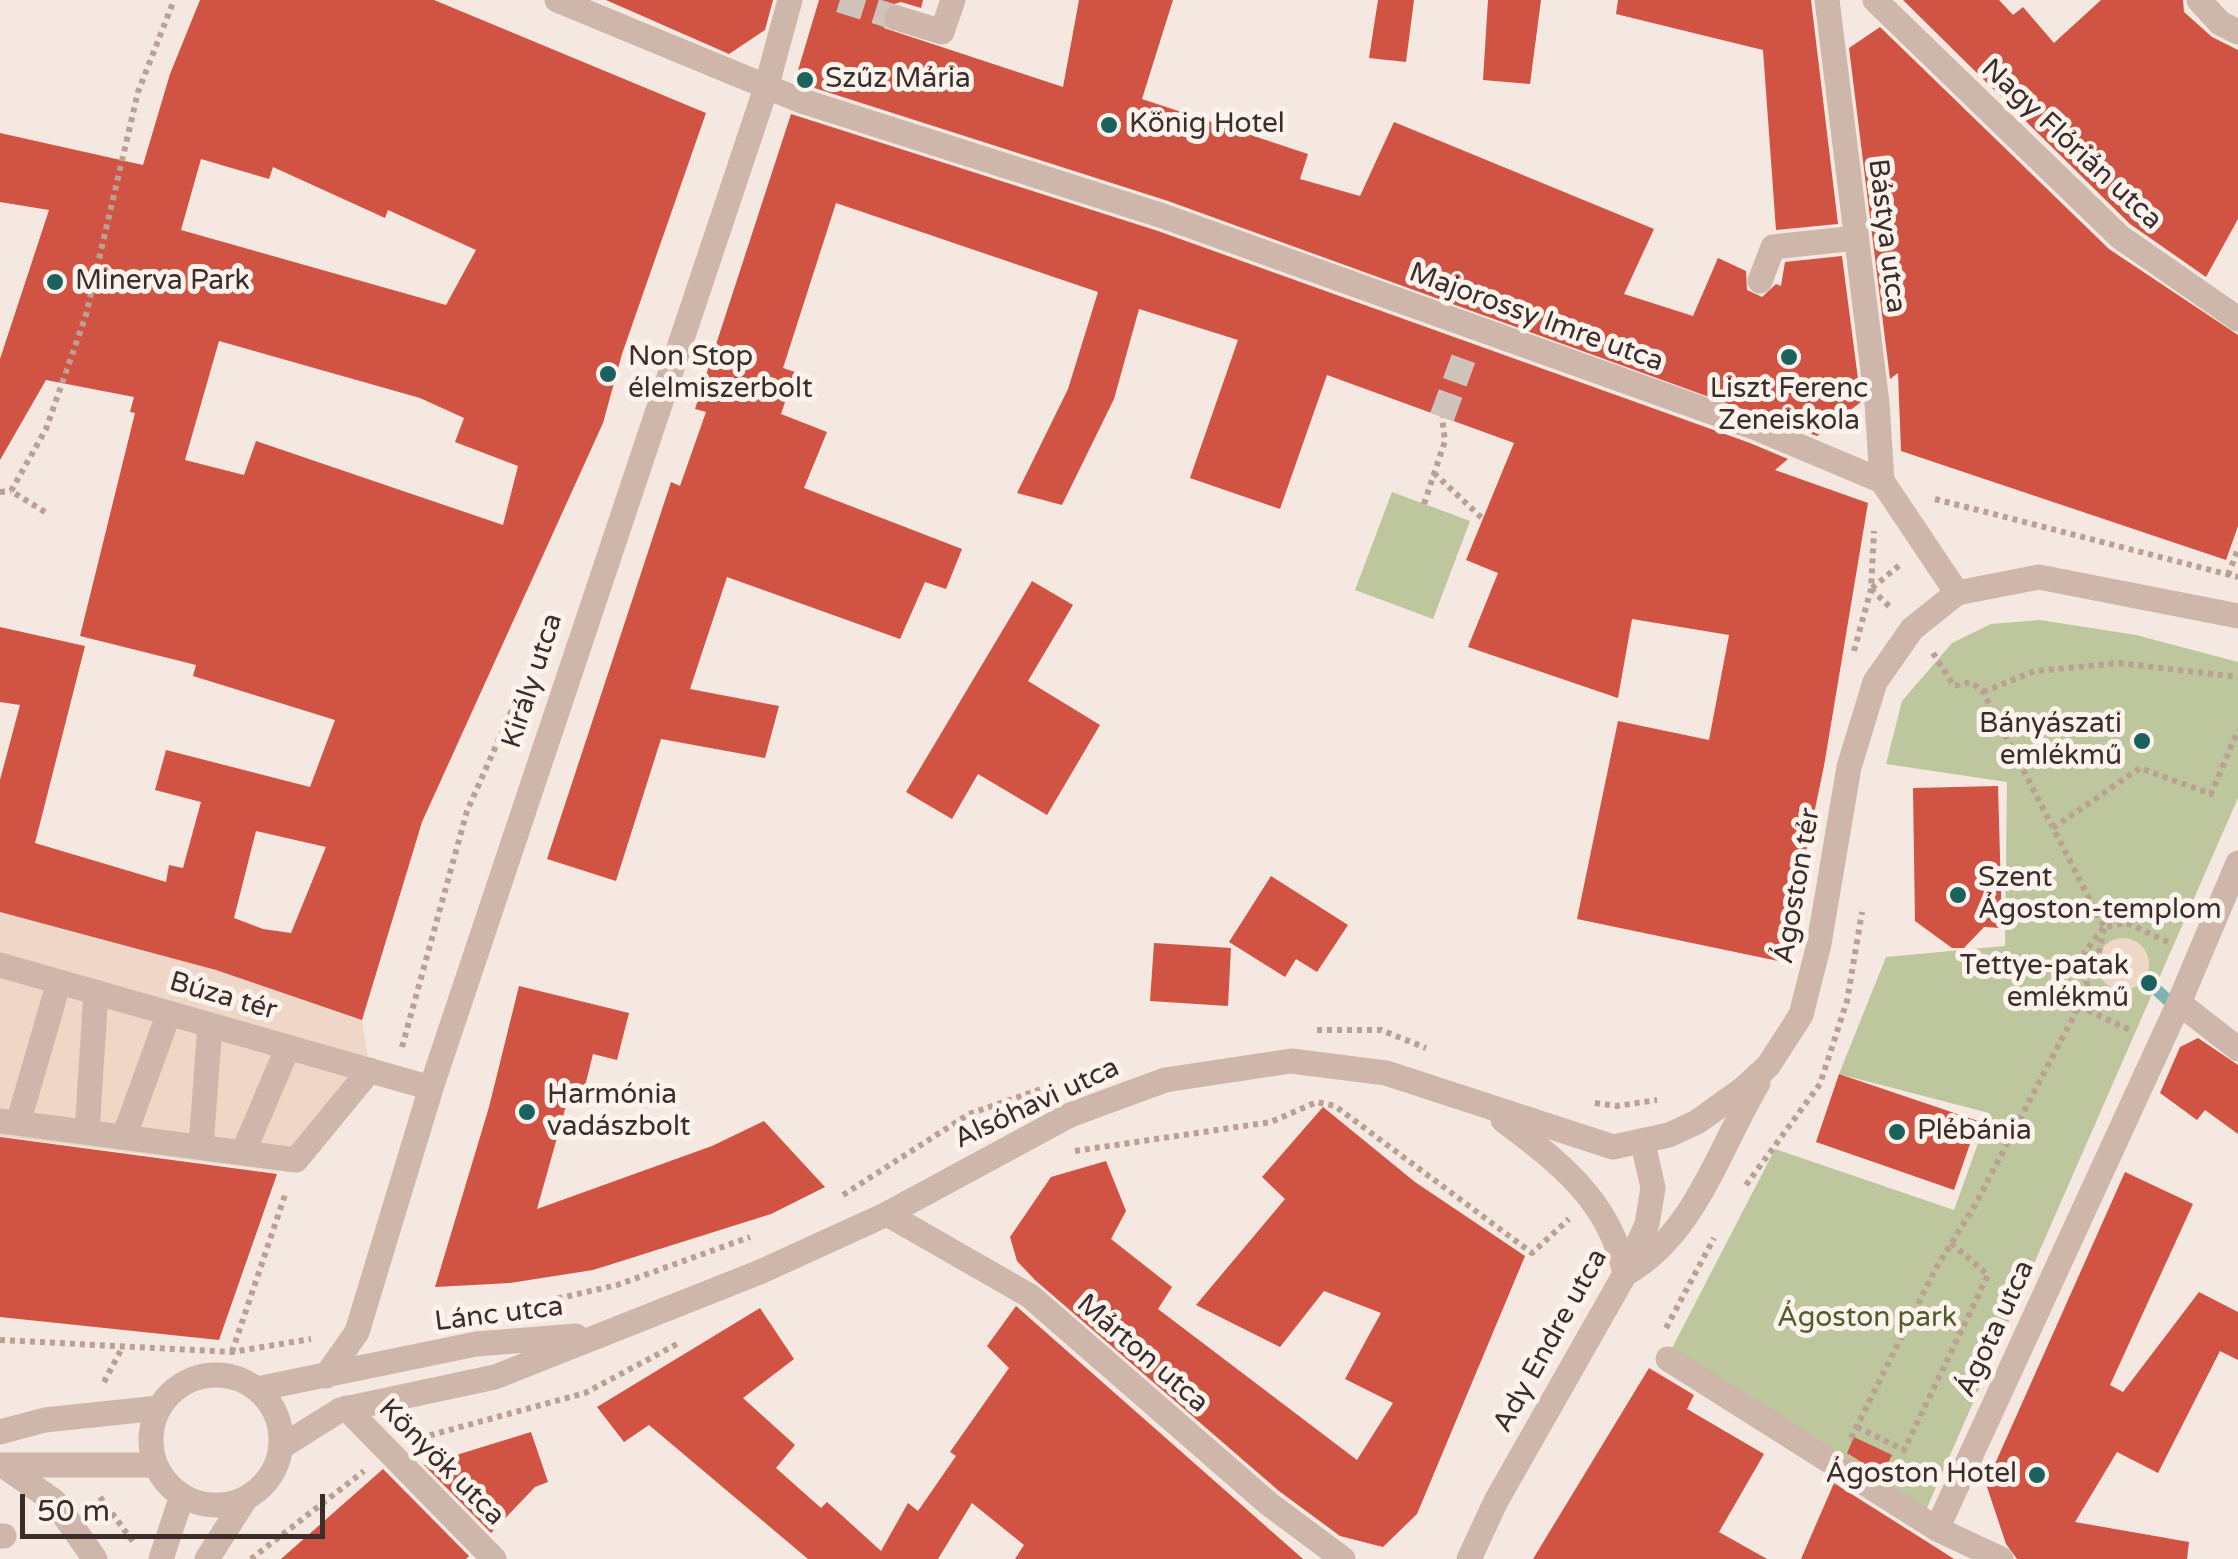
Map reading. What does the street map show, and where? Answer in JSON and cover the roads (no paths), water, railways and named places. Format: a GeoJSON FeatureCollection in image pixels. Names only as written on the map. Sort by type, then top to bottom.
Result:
{"type":"FeatureCollection","features":[{"type":"Feature","properties":{"kind":"street","name":"Majorossy Imre utca"},"geometry":{"type":"LineString","coordinates":[[557,0],[766,88],[1164,216],[1471,338],[1756,428],[1882,481]]}},
{"type":"Feature","properties":{"kind":"street","name":"Király utca"},"geometry":{"type":"LineString","coordinates":[[326,1376],[357,1332],[430,1088],[766,88],[790,0]]}},
{"type":"Feature","properties":{"kind":"street"},"geometry":{"type":"LineString","coordinates":[[897,18],[942,32],[954,0]]}},
{"type":"Feature","properties":{"kind":"street","name":"Bástya utca"},"geometry":{"type":"LineString","coordinates":[[1826,0],[1882,481]]}},
{"type":"Feature","properties":{"kind":"street","name":"Nagy Flórián utca"},"geometry":{"type":"LineString","coordinates":[[1875,0],[2120,237],[2238,319]]}},
{"type":"Feature","properties":{"kind":"street"},"geometry":{"type":"LineString","coordinates":[[2199,0],[2220,23],[2238,32]]}},
{"type":"Feature","properties":{"kind":"street"},"geometry":{"type":"LineString","coordinates":[[1760,282],[1773,247],[1856,238]]}},
{"type":"Feature","properties":{"kind":"street"},"geometry":{"type":"LineString","coordinates":[[1882,481],[1956,594],[2039,578],[2233,615],[2233,581]]}},
{"type":"Feature","properties":{"kind":"street","name":"Ágoston tér"},"geometry":{"type":"LineString","coordinates":[[1643,1143],[1697,1122],[1768,1066],[1801,1016],[1811,984],[1849,768],[1875,682],[1912,629],[1956,594]]}},
{"type":"Feature","properties":{"kind":"street","name":"Ágota utca"},"geometry":{"type":"LineString","coordinates":[[1937,1529],[2179,1003],[2238,862]]}},
{"type":"Feature","properties":{"kind":"street","name":"Búza tér"},"geometry":{"type":"LineString","coordinates":[[0,965],[430,1088]]}},
{"type":"Feature","properties":{"kind":"street"},"geometry":{"type":"LineString","coordinates":[[59,982],[9,1122],[296,1160],[370,1070]]}},
{"type":"Feature","properties":{"kind":"street"},"geometry":{"type":"LineString","coordinates":[[87,1132],[96,992]]}},
{"type":"Feature","properties":{"kind":"street"},"geometry":{"type":"LineString","coordinates":[[2179,1003],[2238,1049]]}},
{"type":"Feature","properties":{"kind":"street"},"geometry":{"type":"LineString","coordinates":[[124,1137],[169,1013]]}},
{"type":"Feature","properties":{"kind":"street"},"geometry":{"type":"LineString","coordinates":[[200,1147],[210,1025]]}},
{"type":"Feature","properties":{"kind":"street"},"geometry":{"type":"LineString","coordinates":[[244,1153],[288,1047]]}},
{"type":"Feature","properties":{"kind":"street","name":"Alsóhavi utca"},"geometry":{"type":"LineString","coordinates":[[596,1334],[760,1272],[887,1214],[1070,1116],[1165,1080],[1229,1068],[1291,1061],[1386,1073],[1596,1143],[1643,1143]]}},
{"type":"Feature","properties":{"kind":"street"},"geometry":{"type":"LineString","coordinates":[[1483,1105],[1572,1173],[1592,1197],[1619,1242],[1625,1274],[1662,1249],[1680,1226],[1768,1066]]}},
{"type":"Feature","properties":{"kind":"street","name":"Ady Endre utca"},"geometry":{"type":"LineString","coordinates":[[1469,1559],[1496,1501],[1625,1274],[1652,1208],[1653,1188],[1643,1143]]}},
{"type":"Feature","properties":{"kind":"street","name":"Márton utca"},"geometry":{"type":"LineString","coordinates":[[887,1214],[1030,1296],[1268,1504],[1343,1559]]}},
{"type":"Feature","properties":{"kind":"street","name":"Lánc utca"},"geometry":{"type":"LineString","coordinates":[[159,1408],[176,1388],[196,1378],[236,1378],[256,1389],[476,1344],[596,1334]]}},
{"type":"Feature","properties":{"kind":"street","name":"Lánc utca"},"geometry":{"type":"LineString","coordinates":[[281,1446],[346,1408],[496,1377],[596,1334]]}},
{"type":"Feature","properties":{"kind":"street"},"geometry":{"type":"LineString","coordinates":[[1668,1358],[1937,1529],[2001,1559]]}},
{"type":"Feature","properties":{"kind":"street"},"geometry":{"type":"LineString","coordinates":[[207,1559],[246,1498],[268,1480],[281,1446],[272,1406],[256,1389]]}},
{"type":"Feature","properties":{"kind":"street"},"geometry":{"type":"LineString","coordinates":[[0,1432],[46,1420],[159,1408],[151,1445],[156,1465],[182,1496],[205,1505],[246,1498]]}},
{"type":"Feature","properties":{"kind":"street","name":"Könyök utca"},"geometry":{"type":"LineString","coordinates":[[346,1408],[494,1559]]}},
{"type":"Feature","properties":{"kind":"street"},"geometry":{"type":"LineString","coordinates":[[2,1466],[156,1465]]}},
{"type":"Feature","properties":{"kind":"street"},"geometry":{"type":"LineString","coordinates":[[2,1466],[54,1501],[95,1559]]}},
{"type":"Feature","properties":{"kind":"street"},"geometry":{"type":"LineString","coordinates":[[161,1559],[182,1496]]}},
{"type":"Feature","properties":{"kind":"waterway"},"geometry":{"type":"LineString","coordinates":[[2149,983],[2171,1003]]}},
{"type":"Feature","properties":{"kind":"tunnel"},"geometry":{"type":"LineString","coordinates":[[840,0],[897,18]]}},
{"type":"Feature","properties":{"kind":"tunnel"},"geometry":{"type":"LineString","coordinates":[[1442,417],[1467,349]]}},
{"type":"Feature","properties":{"kind":"place","name":"Szűz Mária"},"geometry":{"type":"Point","coordinates":[805,80]}},
{"type":"Feature","properties":{"kind":"place","name":"König Hotel"},"geometry":{"type":"Point","coordinates":[1109,125]}},
{"type":"Feature","properties":{"kind":"place","name":"Minerva Park"},"geometry":{"type":"Point","coordinates":[55,282]}},
{"type":"Feature","properties":{"kind":"place","name":"Liszt Ferenc Zeneiskola"},"geometry":{"type":"Point","coordinates":[1789,357]}},
{"type":"Feature","properties":{"kind":"place","name":"Non Stop élelmiszerbolt"},"geometry":{"type":"Point","coordinates":[608,374]}},
{"type":"Feature","properties":{"kind":"place","name":"Bányászati emlékmű"},"geometry":{"type":"Point","coordinates":[2142,741]}},
{"type":"Feature","properties":{"kind":"place","name":"Szent Ágoston-templom"},"geometry":{"type":"Point","coordinates":[1958,895]}},
{"type":"Feature","properties":{"kind":"place","name":"Tettye-patak emlékmű"},"geometry":{"type":"Point","coordinates":[2149,983]}},
{"type":"Feature","properties":{"kind":"place","name":"Harmónia vadászbolt"},"geometry":{"type":"Point","coordinates":[527,1112]}},
{"type":"Feature","properties":{"kind":"place","name":"Plébánia"},"geometry":{"type":"Point","coordinates":[1897,1132]}},
{"type":"Feature","properties":{"kind":"place","name":"Ágoston Hotel"},"geometry":{"type":"Point","coordinates":[2037,1475]}},
{"type":"Feature","properties":{"kind":"park label","name":"Ágoston park"},"geometry":{"type":"Point","coordinates":[1867,1319]}}]}
